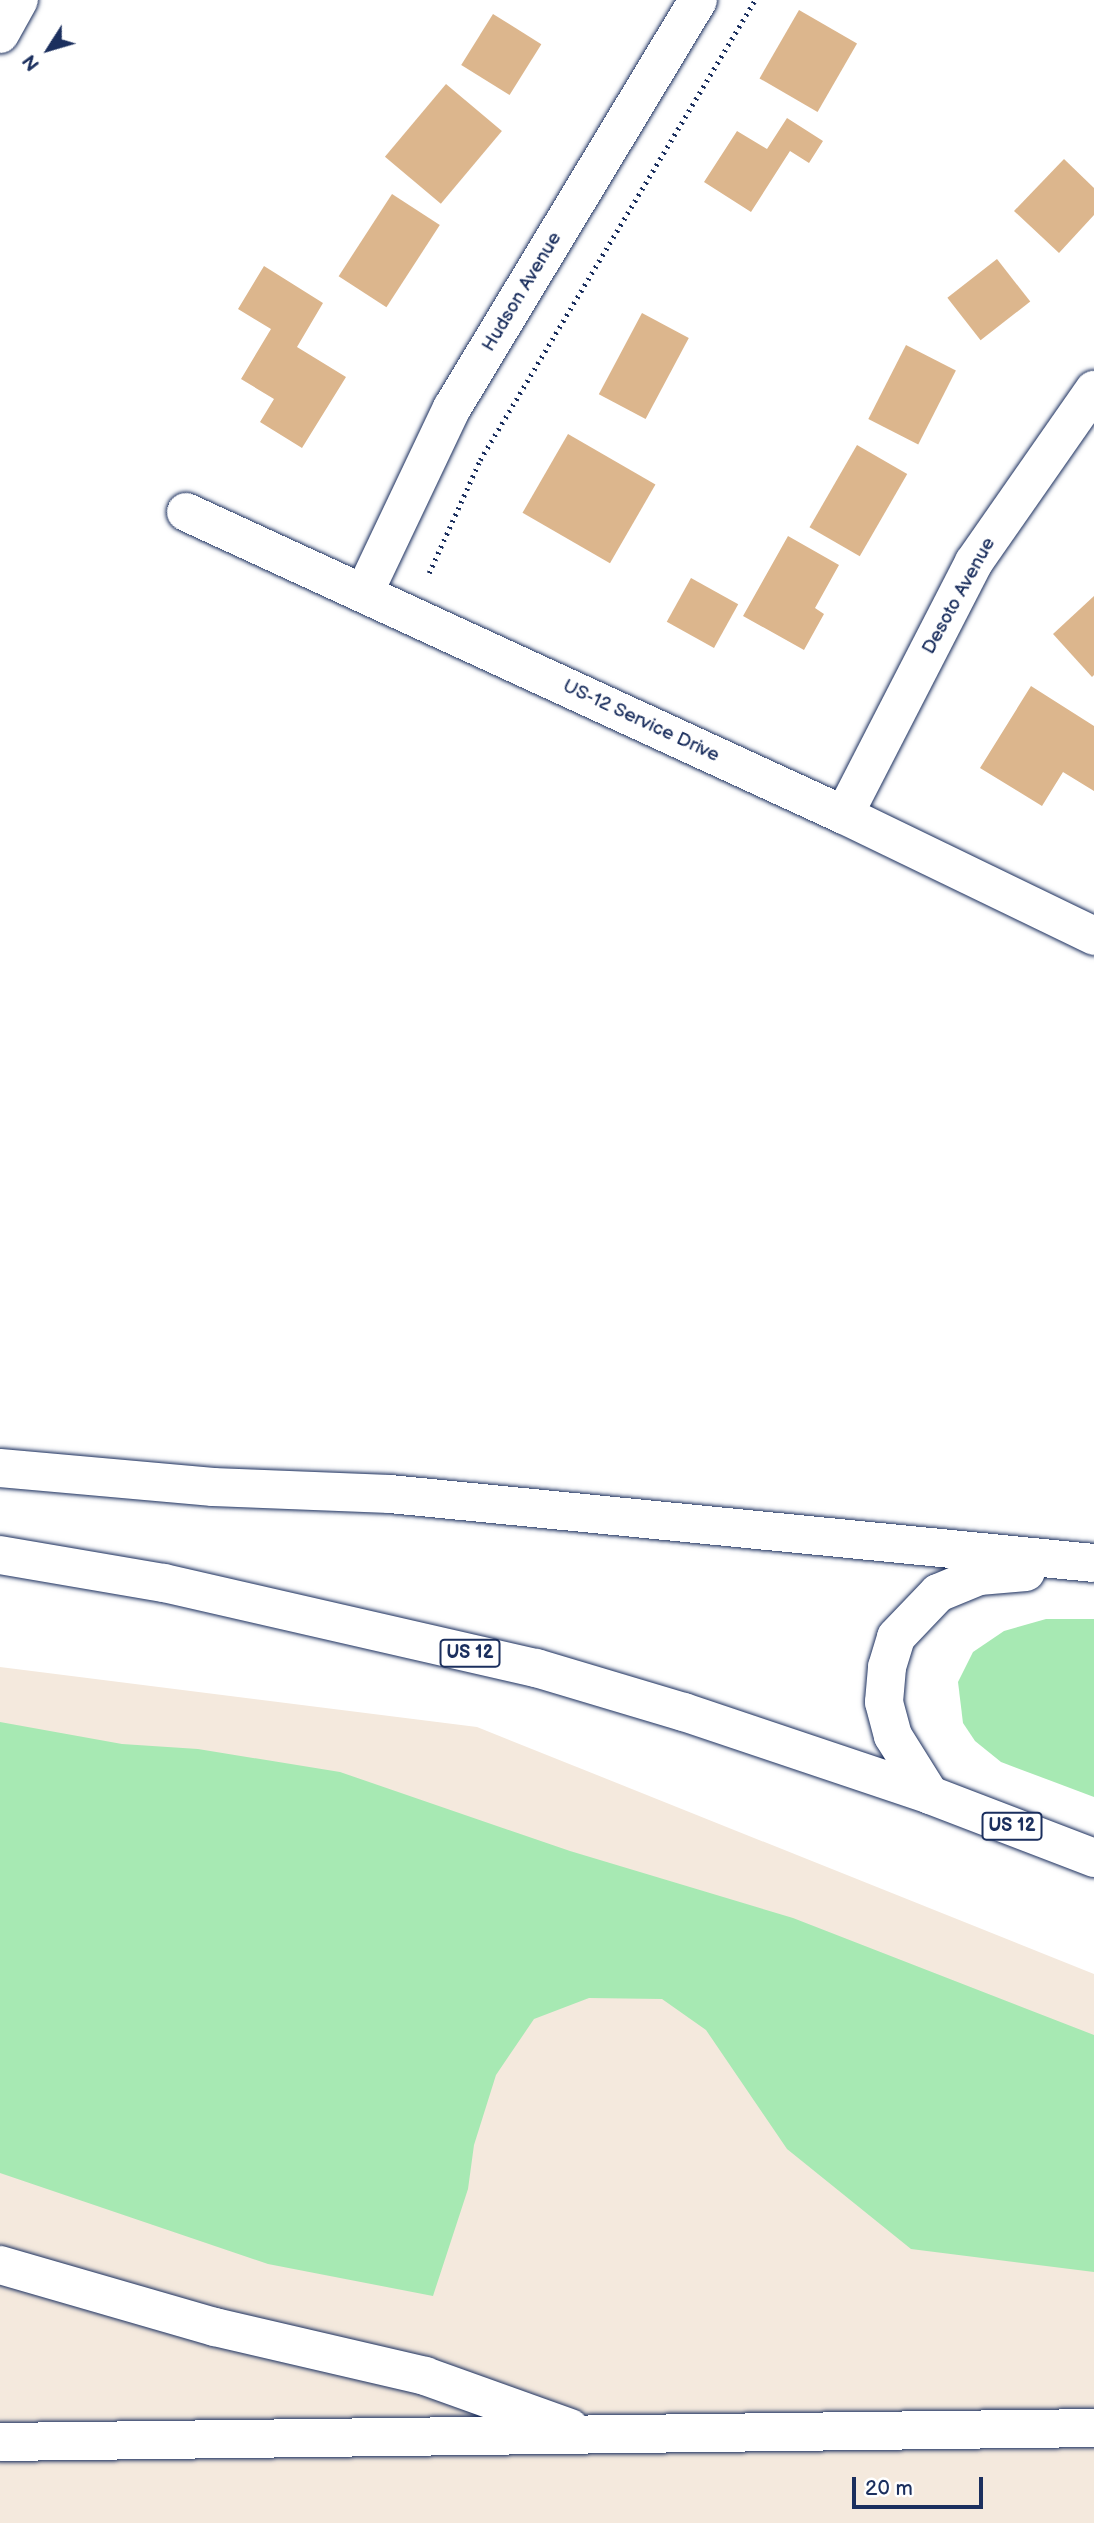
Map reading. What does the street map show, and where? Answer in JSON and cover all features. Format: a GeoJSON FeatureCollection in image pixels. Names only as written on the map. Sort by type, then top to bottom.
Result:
{"type":"FeatureCollection","features":[{"type":"Feature","properties":{"kind":"main road"},"geometry":{"type":"LineString","coordinates":[[0,34],[19,0]]}},
{"type":"Feature","properties":{"kind":"main road","name":"Hudson Avenue"},"geometry":{"type":"LineString","coordinates":[[364,593],[452,408],[698,0]]}},
{"type":"Feature","properties":{"kind":"main road","name":"Desoto Avenue"},"geometry":{"type":"LineString","coordinates":[[844,815],[974,562],[1094,390]]}},
{"type":"Feature","properties":{"kind":"main road","name":"US-12 Service Drive"},"geometry":{"type":"LineString","coordinates":[[186,512],[844,815],[1094,936]]}},
{"type":"Feature","properties":{"kind":"main road"},"geometry":{"type":"LineString","coordinates":[[0,1468],[213,1487],[390,1494],[1094,1564]]}},
{"type":"Feature","properties":{"kind":"main road","name":"US 12"},"geometry":{"type":"LineString","coordinates":[[0,1555],[164,1583],[536,1668],[684,1712],[930,1795],[1094,1858]]}},
{"type":"Feature","properties":{"kind":"main road"},"geometry":{"type":"LineString","coordinates":[[930,1795],[893,1736],[884,1702],[887,1667],[896,1637],[938,1593],[979,1576],[1094,1564]]}},
{"type":"Feature","properties":{"kind":"main road"},"geometry":{"type":"LineString","coordinates":[[0,2265],[215,2327],[425,2376],[592,2436]]}},
{"type":"Feature","properties":{"kind":"main road"},"geometry":{"type":"LineString","coordinates":[[0,2442],[1094,2428]]}},
{"type":"Feature","properties":{"kind":"path"},"geometry":{"type":"LineString","coordinates":[[429,573],[480,460],[755,0]]}},
{"type":"Feature","properties":{"kind":"shaded area"},"geometry":{"type":"Polygon","coordinates":[[[0,1667],[477,1727],[1094,1974],[1094,2523],[0,2523],[0,1667]]]}},
{"type":"Feature","properties":{"kind":"green space"},"geometry":{"type":"Polygon","coordinates":[[[1046,1619],[1094,1619],[1094,1797],[1001,1762],[975,1741],[963,1723],[958,1682],[973,1652],[1004,1631],[1046,1619]]]}},
{"type":"Feature","properties":{"kind":"green space"},"geometry":{"type":"Polygon","coordinates":[[[0,1722],[122,1744],[198,1749],[340,1772],[570,1851],[793,1918],[1094,2035],[1094,2272],[911,2249],[787,2149],[706,2030],[662,1999],[589,1998],[534,2019],[496,2075],[474,2145],[468,2189],[433,2296],[268,2264],[0,2173],[0,1722]]]}},
{"type":"Feature","properties":{"kind":"building"},"geometry":{"type":"Polygon","coordinates":[[[799,10],[857,44],[818,112],[760,78],[799,10]]]}},
{"type":"Feature","properties":{"kind":"building"},"geometry":{"type":"Polygon","coordinates":[[[493,14],[541,44],[510,95],[461,65],[493,14]]]}},
{"type":"Feature","properties":{"kind":"building"},"geometry":{"type":"Polygon","coordinates":[[[446,84],[502,131],[441,204],[385,157],[446,84]]]}},
{"type":"Feature","properties":{"kind":"building"},"geometry":{"type":"Polygon","coordinates":[[[787,118],[823,141],[809,163],[790,151],[751,212],[704,182],[737,131],[767,149],[787,118]]]}},
{"type":"Feature","properties":{"kind":"building"},"geometry":{"type":"Polygon","coordinates":[[[1064,159],[1094,188],[1094,215],[1059,253],[1014,211],[1064,159]]]}},
{"type":"Feature","properties":{"kind":"building"},"geometry":{"type":"Polygon","coordinates":[[[392,194],[440,225],[386,307],[339,276],[392,194]]]}},
{"type":"Feature","properties":{"kind":"building"},"geometry":{"type":"Polygon","coordinates":[[[997,259],[1030,302],[981,340],[947,298],[997,259]]]}},
{"type":"Feature","properties":{"kind":"building"},"geometry":{"type":"Polygon","coordinates":[[[264,266],[323,303],[297,347],[346,377],[302,448],[260,422],[274,399],[241,379],[271,329],[238,309],[264,266]]]}},
{"type":"Feature","properties":{"kind":"building"},"geometry":{"type":"Polygon","coordinates":[[[642,313],[689,338],[646,419],[599,394],[642,313]]]}},
{"type":"Feature","properties":{"kind":"building"},"geometry":{"type":"Polygon","coordinates":[[[906,345],[956,370],[918,444],[868,419],[906,345]]]}},
{"type":"Feature","properties":{"kind":"building"},"geometry":{"type":"Polygon","coordinates":[[[568,434],[655,484],[610,563],[522,513],[568,434]]]}},
{"type":"Feature","properties":{"kind":"building"},"geometry":{"type":"Polygon","coordinates":[[[857,445],[907,474],[860,556],[810,527],[857,445]]]}},
{"type":"Feature","properties":{"kind":"building"},"geometry":{"type":"Polygon","coordinates":[[[788,536],[839,565],[815,608],[824,614],[804,650],[743,616],[788,536]]]}},
{"type":"Feature","properties":{"kind":"building"},"geometry":{"type":"Polygon","coordinates":[[[691,578],[738,604],[714,648],[667,622],[691,578]]]}},
{"type":"Feature","properties":{"kind":"building"},"geometry":{"type":"Polygon","coordinates":[[[1094,596],[1094,675],[1092,677],[1053,634],[1094,596]]]}},
{"type":"Feature","properties":{"kind":"building"},"geometry":{"type":"Polygon","coordinates":[[[1031,686],[1094,726],[1094,791],[1063,772],[1042,806],[980,768],[1031,686]]]}}]}
